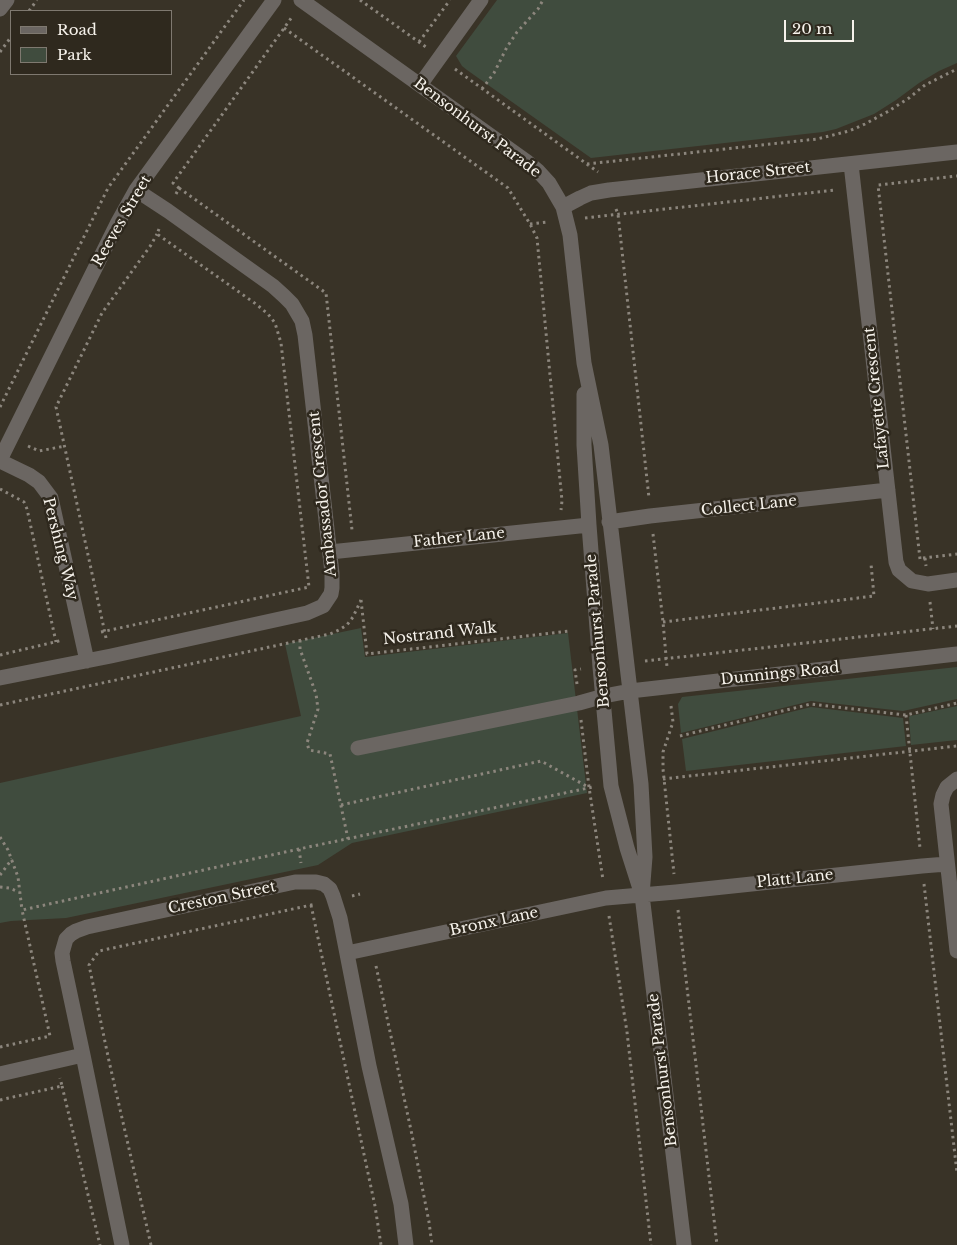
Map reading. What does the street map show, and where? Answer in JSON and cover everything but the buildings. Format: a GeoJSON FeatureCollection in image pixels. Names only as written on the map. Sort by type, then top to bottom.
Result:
{"type":"FeatureCollection","features":[{"type":"Feature","properties":{"kind":"street"},"geometry":{"type":"LineString","coordinates":[[0,9],[7,0]]}},
{"type":"Feature","properties":{"kind":"street","name":"Reeves Street"},"geometry":{"type":"LineString","coordinates":[[0,461],[116,224],[136,190],[274,0]]}},
{"type":"Feature","properties":{"kind":"street"},"geometry":{"type":"LineString","coordinates":[[420,85],[481,0]]}},
{"type":"Feature","properties":{"kind":"street","name":"Bensonhurst Parade"},"geometry":{"type":"LineString","coordinates":[[302,1],[538,171],[549,183],[565,214],[572,250],[584,363],[601,445],[641,784],[645,857],[642,895]]}},
{"type":"Feature","properties":{"kind":"street","name":"Horace Street"},"geometry":{"type":"LineString","coordinates":[[565,214],[580,198],[591,193],[609,190],[957,152]]}},
{"type":"Feature","properties":{"kind":"street","name":"Lafayette Crescent"},"geometry":{"type":"LineString","coordinates":[[851,164],[896,562]]}},
{"type":"Feature","properties":{"kind":"street","name":"Ambassador Crescent"},"geometry":{"type":"LineString","coordinates":[[0,678],[296,616],[323,606],[331,594],[330,552],[302,321],[292,304],[273,286],[136,190]]}},
{"type":"Feature","properties":{"kind":"street","name":"Bensonhurst Parade"},"geometry":{"type":"LineString","coordinates":[[584,363],[584,445],[589,525],[611,786],[627,848],[642,895],[684,1245]]}},
{"type":"Feature","properties":{"kind":"street","name":"Pershing Way"},"geometry":{"type":"LineString","coordinates":[[0,461],[39,482],[51,498],[87,661]]}},
{"type":"Feature","properties":{"kind":"street","name":"Collect Lane"},"geometry":{"type":"LineString","coordinates":[[609,522],[888,490]]}},
{"type":"Feature","properties":{"kind":"street","name":"Father Lane"},"geometry":{"type":"LineString","coordinates":[[330,552],[589,525]]}},
{"type":"Feature","properties":{"kind":"street"},"geometry":{"type":"LineString","coordinates":[[896,562],[899,570],[912,581],[928,584],[957,580]]}},
{"type":"Feature","properties":{"kind":"street","name":"Dunnings Road"},"geometry":{"type":"LineString","coordinates":[[358,748],[630,691],[957,654]]}},
{"type":"Feature","properties":{"kind":"street"},"geometry":{"type":"LineString","coordinates":[[957,779],[947,787],[941,804],[957,951]]}},
{"type":"Feature","properties":{"kind":"street","name":"Platt Lane"},"geometry":{"type":"LineString","coordinates":[[642,895],[947,864]]}},
{"type":"Feature","properties":{"kind":"street","name":"Creston Street"},"geometry":{"type":"LineString","coordinates":[[122,1245],[84,1055],[62,961],[64,945],[70,934],[87,927],[295,882],[324,884],[330,889],[340,918],[369,1066],[401,1204],[406,1245]]}},
{"type":"Feature","properties":{"kind":"street","name":"Bronx Lane"},"geometry":{"type":"LineString","coordinates":[[346,953],[606,898],[642,895]]}},
{"type":"Feature","properties":{"kind":"street"},"geometry":{"type":"LineString","coordinates":[[0,1074],[84,1055]]}},
{"type":"Feature","properties":{"kind":"path"},"geometry":{"type":"LineString","coordinates":[[419,42],[450,0]]}},
{"type":"Feature","properties":{"kind":"path"},"geometry":{"type":"LineString","coordinates":[[482,88],[494,73],[516,32],[538,9],[543,0]]}},
{"type":"Feature","properties":{"kind":"path"},"geometry":{"type":"LineString","coordinates":[[117,680],[110,656],[56,407],[102,313],[157,234],[179,188],[173,183],[302,1]]}},
{"type":"Feature","properties":{"kind":"path"},"geometry":{"type":"LineString","coordinates":[[264,13],[508,188],[530,224],[538,238],[562,501],[560,528]]}},
{"type":"Feature","properties":{"kind":"path"},"geometry":{"type":"LineString","coordinates":[[0,52],[10,38]]}},
{"type":"Feature","properties":{"kind":"path"},"geometry":{"type":"LineString","coordinates":[[587,164],[817,139],[849,131],[887,112],[925,85],[957,69]]}},
{"type":"Feature","properties":{"kind":"path"},"geometry":{"type":"LineString","coordinates":[[530,224],[565,214],[854,188],[957,176]]}},
{"type":"Feature","properties":{"kind":"path"},"geometry":{"type":"LineString","coordinates":[[878,184],[920,559]]}},
{"type":"Feature","properties":{"kind":"path"},"geometry":{"type":"LineString","coordinates":[[0,655],[309,587],[281,343],[275,323],[256,304],[157,234]]}},
{"type":"Feature","properties":{"kind":"path"},"geometry":{"type":"LineString","coordinates":[[11,438],[39,451],[65,446]]}},
{"type":"Feature","properties":{"kind":"path"},"geometry":{"type":"LineString","coordinates":[[0,489],[24,502],[27,509],[56,642]]}},
{"type":"Feature","properties":{"kind":"path"},"geometry":{"type":"LineString","coordinates":[[896,562],[957,554]]}},
{"type":"Feature","properties":{"kind":"path"},"geometry":{"type":"LineString","coordinates":[[663,622],[874,596],[870,564]]}},
{"type":"Feature","properties":{"kind":"path"},"geometry":{"type":"LineString","coordinates":[[928,584],[933,629]]}},
{"type":"Feature","properties":{"kind":"path","name":"Nostrand Walk"},"geometry":{"type":"LineString","coordinates":[[300,640],[339,630],[347,625],[353,617],[360,600],[367,654],[570,631]]}},
{"type":"Feature","properties":{"kind":"path"},"geometry":{"type":"LineString","coordinates":[[626,664],[957,626]]}},
{"type":"Feature","properties":{"kind":"path"},"geometry":{"type":"LineString","coordinates":[[0,705],[300,640],[300,649],[316,694],[318,709],[307,743],[309,750],[330,754],[348,839]]}},
{"type":"Feature","properties":{"kind":"path"},"geometry":{"type":"LineString","coordinates":[[600,667],[575,670],[589,787],[626,1032],[651,1245]]}},
{"type":"Feature","properties":{"kind":"path"},"geometry":{"type":"LineString","coordinates":[[680,736],[811,704],[906,714],[957,703]]}},
{"type":"Feature","properties":{"kind":"path"},"geometry":{"type":"LineString","coordinates":[[906,714],[957,1173]]}},
{"type":"Feature","properties":{"kind":"path"},"geometry":{"type":"LineString","coordinates":[[673,722],[662,752],[663,769],[717,1245]]}},
{"type":"Feature","properties":{"kind":"path"},"geometry":{"type":"LineString","coordinates":[[641,784],[664,779],[957,746]]}},
{"type":"Feature","properties":{"kind":"path"},"geometry":{"type":"LineString","coordinates":[[341,805],[541,761],[589,787]]}},
{"type":"Feature","properties":{"kind":"path"},"geometry":{"type":"LineString","coordinates":[[22,910],[589,787],[611,786]]}},
{"type":"Feature","properties":{"kind":"path"},"geometry":{"type":"LineString","coordinates":[[0,837],[8,850],[18,876],[22,910],[50,1036],[0,1047]]}},
{"type":"Feature","properties":{"kind":"path"},"geometry":{"type":"LineString","coordinates":[[299,849],[304,882],[311,905],[375,1206],[380,1245]]}},
{"type":"Feature","properties":{"kind":"path"},"geometry":{"type":"LineString","coordinates":[[0,874],[12,859]]}},
{"type":"Feature","properties":{"kind":"path"},"geometry":{"type":"LineString","coordinates":[[0,887],[19,892]]}},
{"type":"Feature","properties":{"kind":"path"},"geometry":{"type":"LineString","coordinates":[[151,1245],[89,965],[99,951],[360,894]]}},
{"type":"Feature","properties":{"kind":"path"},"geometry":{"type":"LineString","coordinates":[[372,948],[414,1145],[432,1245]]}},
{"type":"Feature","properties":{"kind":"path"},"geometry":{"type":"LineString","coordinates":[[62,1086],[100,1245]]}},
{"type":"Feature","properties":{"kind":"green space"},"geometry":{"type":"Polygon","coordinates":[[[497,0],[957,0],[957,63],[919,83],[874,114],[836,129],[591,158],[467,70],[456,56],[497,0]]]}},
{"type":"Feature","properties":{"kind":"green space"},"geometry":{"type":"Polygon","coordinates":[[[361,628],[365,657],[568,633],[587,793],[352,843],[318,865],[66,918],[0,923],[0,783],[301,716],[285,644],[361,628]]]}},
{"type":"Feature","properties":{"kind":"green space"},"geometry":{"type":"Polygon","coordinates":[[[957,667],[957,699],[903,711],[811,701],[681,733],[678,704],[682,697],[957,667]]]}},
{"type":"Feature","properties":{"kind":"green space"},"geometry":{"type":"Polygon","coordinates":[[[957,706],[957,740],[911,745],[910,716],[957,706]]]}},
{"type":"Feature","properties":{"kind":"green space"},"geometry":{"type":"Polygon","coordinates":[[[811,707],[903,718],[906,746],[686,771],[682,739],[811,707]]]}}]}
